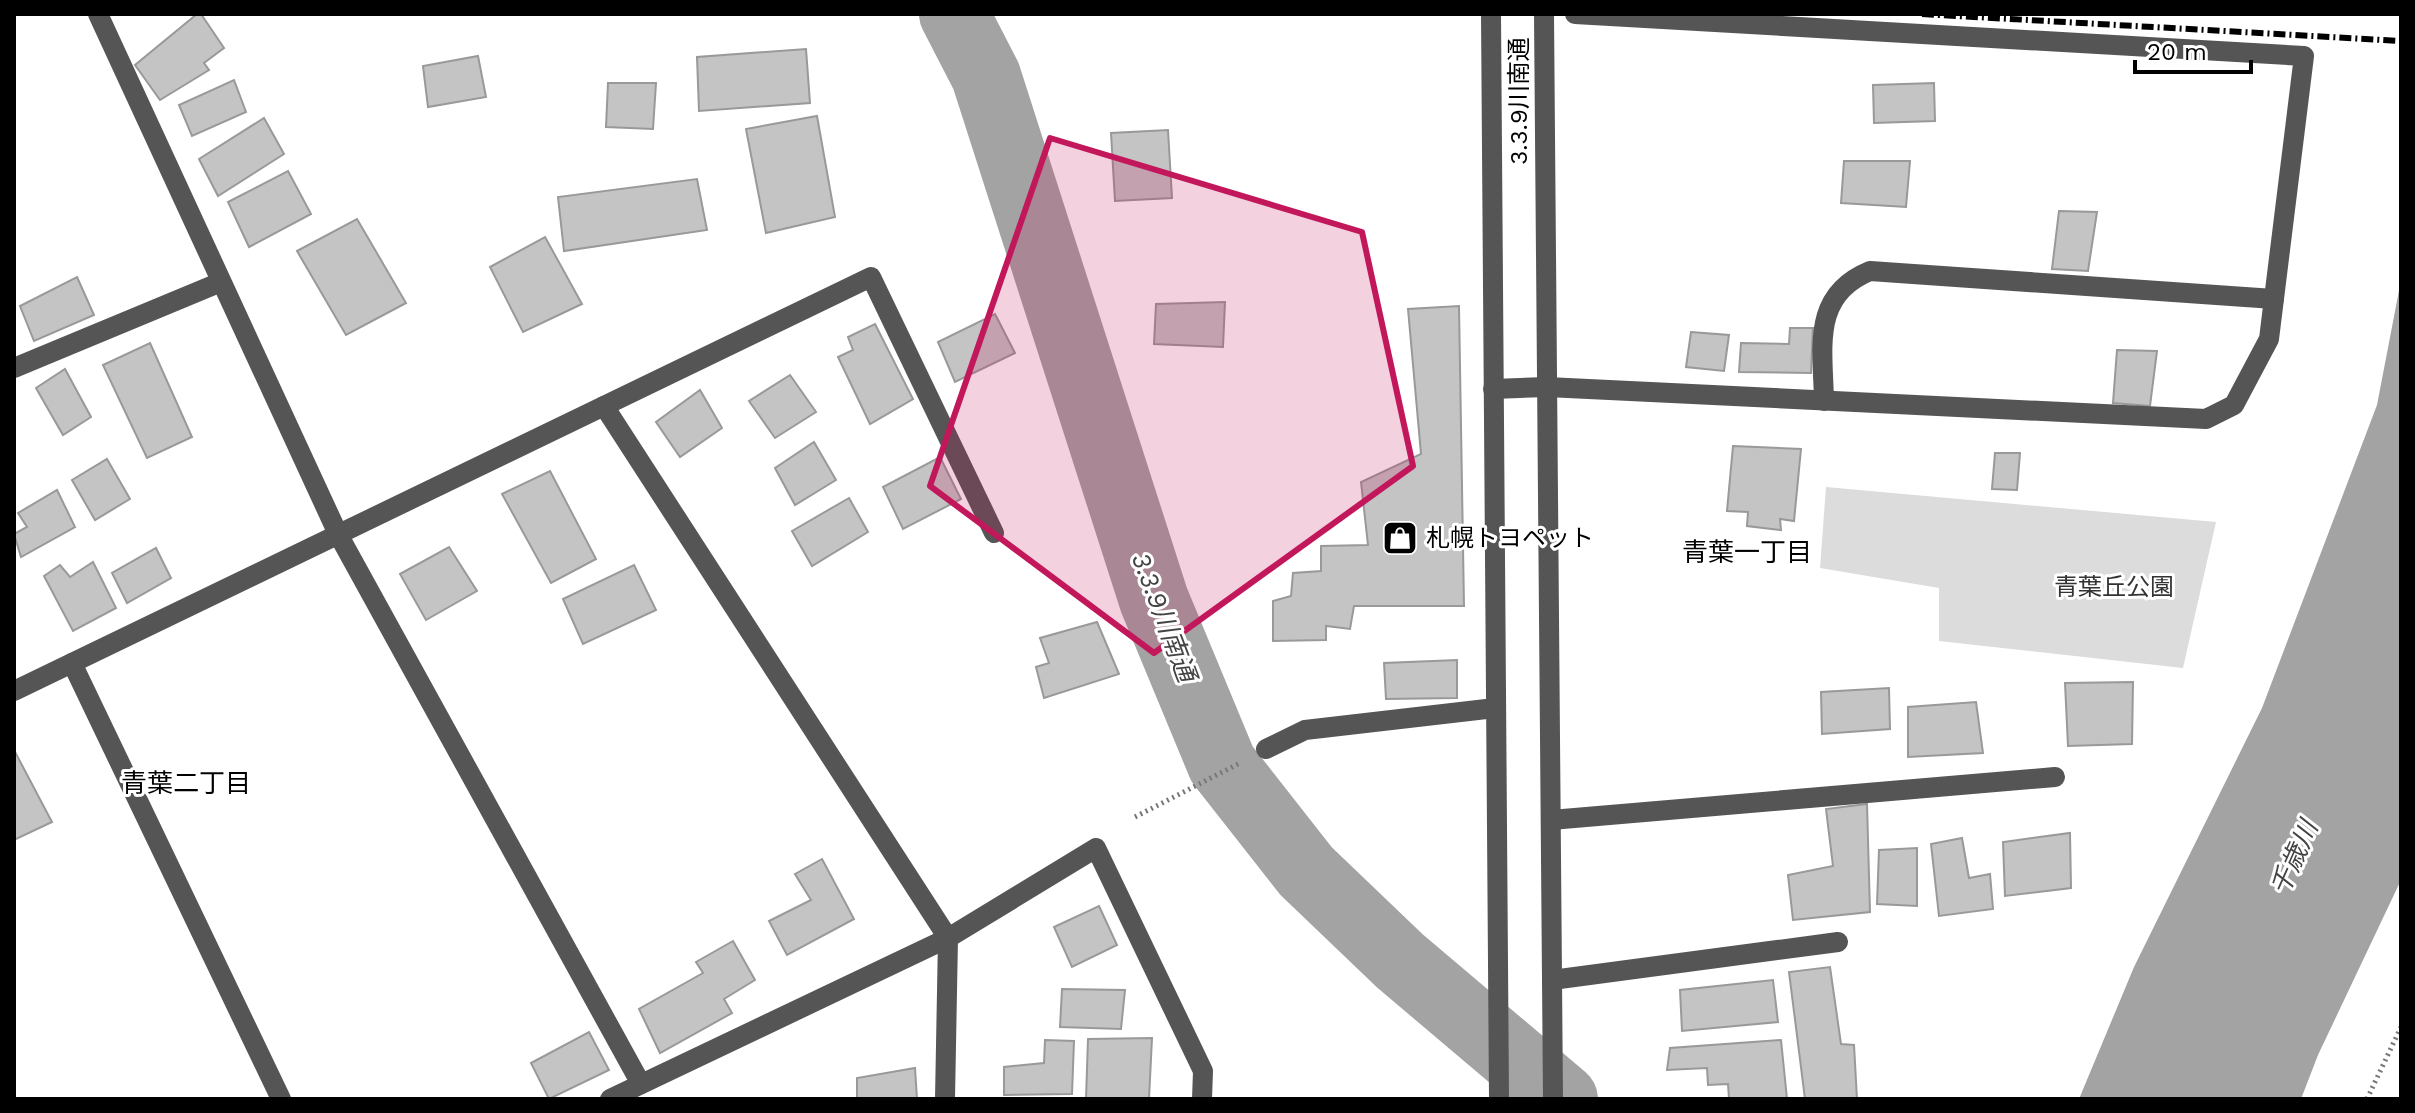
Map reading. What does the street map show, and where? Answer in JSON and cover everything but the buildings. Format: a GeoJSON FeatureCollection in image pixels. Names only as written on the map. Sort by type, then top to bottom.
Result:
{"type":"FeatureCollection","features":[{"type":"Feature","properties":{"kind":"street"},"geometry":{"type":"LineString","coordinates":[[98,14],[338,534],[641,1084]]}},
{"type":"Feature","properties":{"kind":"street","name":"3.3.9川南通"},"geometry":{"type":"LineString","coordinates":[[1491,14],[1499,1096]]}},
{"type":"Feature","properties":{"kind":"street","name":"3.3.9川南通"},"geometry":{"type":"LineString","coordinates":[[1544,14],[1553,1099]]}},
{"type":"Feature","properties":{"kind":"street"},"geometry":{"type":"LineString","coordinates":[[1493,389],[1547,387],[2206,419],[2234,405],[2269,339],[2304,56],[1575,14]]}},
{"type":"Feature","properties":{"kind":"street"},"geometry":{"type":"LineString","coordinates":[[1824,401],[1822,320],[1837,294],[1854,277],[1870,271],[2274,299]]}},
{"type":"Feature","properties":{"kind":"street"},"geometry":{"type":"LineString","coordinates":[[14,691],[871,277],[994,533]]}},
{"type":"Feature","properties":{"kind":"street"},"geometry":{"type":"LineString","coordinates":[[14,368],[221,282]]}},
{"type":"Feature","properties":{"kind":"street"},"geometry":{"type":"LineString","coordinates":[[604,406],[948,938],[945,1099]]}},
{"type":"Feature","properties":{"kind":"street"},"geometry":{"type":"LineString","coordinates":[[72,663],[281,1099]]}},
{"type":"Feature","properties":{"kind":"street"},"geometry":{"type":"LineString","coordinates":[[1266,749],[1305,730],[1495,708]]}},
{"type":"Feature","properties":{"kind":"street"},"geometry":{"type":"LineString","coordinates":[[1551,820],[2055,777]]}},
{"type":"Feature","properties":{"kind":"street"},"geometry":{"type":"LineString","coordinates":[[610,1099],[948,938],[1096,848],[1203,1071],[1202,1099]]}},
{"type":"Feature","properties":{"kind":"street"},"geometry":{"type":"LineString","coordinates":[[1552,980],[1838,942]]}},
{"type":"Feature","properties":{"kind":"path"},"geometry":{"type":"LineString","coordinates":[[1135,817],[1266,749]]}},
{"type":"Feature","properties":{"kind":"path"},"geometry":{"type":"LineString","coordinates":[[2367,1099],[2401,1027]]}},
{"type":"Feature","properties":{"kind":"highlighted area"},"geometry":{"type":"Polygon","coordinates":[[[1050,138],[1362,232],[1413,466],[1154,653],[930,486],[1050,138]]]}},
{"type":"Feature","properties":{"kind":"green space","name":"青葉丘公園"},"geometry":{"type":"Polygon","coordinates":[[[1826,487],[2216,522],[2183,668],[1939,641],[1939,588],[1820,568],[1826,487]]]}},
{"type":"Feature","properties":{"kind":"water","name":"千歳川"},"geometry":{"type":"Polygon","coordinates":[[[2401,280],[2401,880],[2318,1055],[2301,1099],[2079,1099],[2134,967],[2262,708],[2377,405],[2401,280]]]}},
{"type":"Feature","properties":{"kind":"waterway","name":"3.3.9川南通"},"geometry":{"type":"LineString","coordinates":[[954,14],[986,76],[1154,600],[1222,764],[1306,871],[1400,961],[1563,1099]]}},
{"type":"Feature","properties":{"kind":"railway"},"geometry":{"type":"LineString","coordinates":[[1922,14],[2401,41]]}},
{"type":"Feature","properties":{"kind":"place","name":"札幌トヨペット"},"geometry":{"type":"Point","coordinates":[1400,538]}},
{"type":"Feature","properties":{"kind":"district","name":"青葉一丁目"},"geometry":{"type":"Point","coordinates":[1747,552]}},
{"type":"Feature","properties":{"kind":"district","name":"青葉二丁目"},"geometry":{"type":"Point","coordinates":[186,783]}}]}
